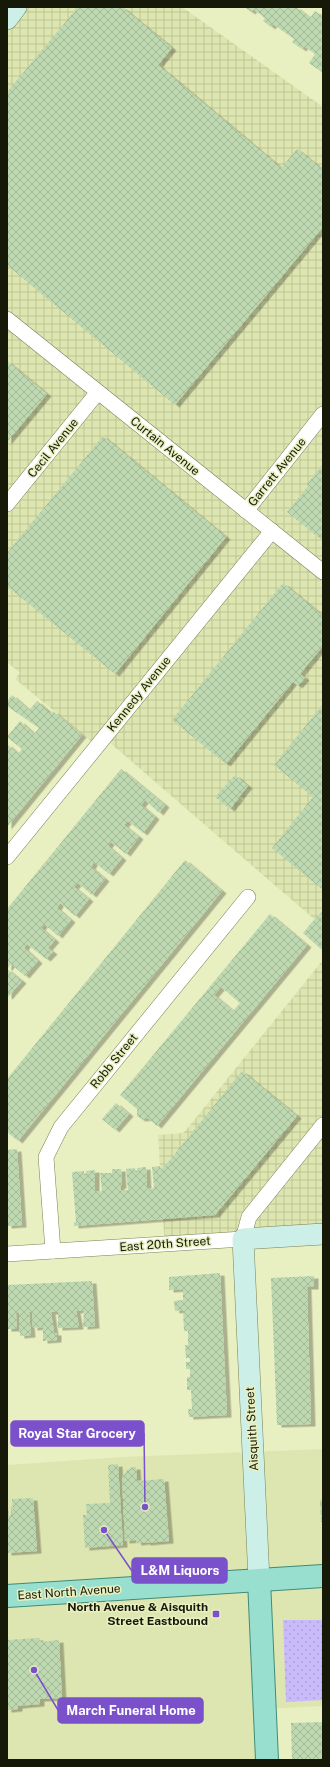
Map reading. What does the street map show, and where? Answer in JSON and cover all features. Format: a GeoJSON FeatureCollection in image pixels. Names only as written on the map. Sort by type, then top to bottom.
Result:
{"type":"FeatureCollection","features":[{"type":"Feature","properties":{"kind":"main road","name":"East North Avenue"},"geometry":{"type":"LineString","coordinates":[[7,1596],[323,1576]]}},
{"type":"Feature","properties":{"kind":"main road","name":"Aisquith Street"},"geometry":{"type":"LineString","coordinates":[[259,1580],[267,1760]]}},
{"type":"Feature","properties":{"kind":"street"},"geometry":{"type":"LineString","coordinates":[[7,19],[16,7]]}},
{"type":"Feature","properties":{"kind":"street","name":"Curtain Avenue"},"geometry":{"type":"LineString","coordinates":[[7,319],[323,572]]}},
{"type":"Feature","properties":{"kind":"street","name":"Cecil Avenue"},"geometry":{"type":"LineString","coordinates":[[7,504],[98,392]]}},
{"type":"Feature","properties":{"kind":"street","name":"Garrett Avenue"},"geometry":{"type":"LineString","coordinates":[[246,511],[323,414]]}},
{"type":"Feature","properties":{"kind":"street","name":"Kennedy Avenue"},"geometry":{"type":"LineString","coordinates":[[7,857],[272,531]]}},
{"type":"Feature","properties":{"kind":"street","name":"Robb Street"},"geometry":{"type":"LineString","coordinates":[[53,1251],[46,1157],[61,1127],[248,897]]}},
{"type":"Feature","properties":{"kind":"street","name":"Aisquith Street"},"geometry":{"type":"LineString","coordinates":[[259,1580],[243,1239],[249,1217],[323,1125]]}},
{"type":"Feature","properties":{"kind":"street","name":"East 20th Street"},"geometry":{"type":"LineString","coordinates":[[7,1254],[323,1234]]}},
{"type":"Feature","properties":{"kind":"shaded area"},"geometry":{"type":"Polygon","coordinates":[[[15,7],[182,7],[323,107],[323,949],[304,932],[314,919],[109,742],[102,750],[15,679],[20,673],[7,662],[7,17],[15,7]]]}},
{"type":"Feature","properties":{"kind":"shaded area"},"geometry":{"type":"Polygon","coordinates":[[[323,960],[323,1237],[165,1248],[158,1135],[183,1133],[187,1129],[323,960]]]}},
{"type":"Feature","properties":{"kind":"shaded area"},"geometry":{"type":"Polygon","coordinates":[[[323,1449],[323,1706],[265,1709],[267,1760],[7,1760],[7,1465],[122,1457],[323,1449]]]}},
{"type":"Feature","properties":{"kind":"shaded area"},"geometry":{"type":"Polygon","coordinates":[[[283,1620],[323,1620],[323,1700],[286,1702],[283,1620]]]}},
{"type":"Feature","properties":{"kind":"building"},"geometry":{"type":"Polygon","coordinates":[[[78,7],[122,7],[172,48],[158,65],[281,168],[297,149],[323,170],[323,227],[175,405],[7,265],[7,92],[78,7]]]}},
{"type":"Feature","properties":{"kind":"building"},"geometry":{"type":"Polygon","coordinates":[[[244,7],[296,7],[310,18],[315,11],[323,17],[323,22],[321,25],[323,27],[323,73],[309,63],[315,54],[304,46],[302,49],[292,42],[294,39],[273,24],[271,27],[263,21],[265,18],[253,9],[251,12],[244,7]]]}},
{"type":"Feature","properties":{"kind":"building"},"geometry":{"type":"Polygon","coordinates":[[[7,361],[47,394],[7,442],[7,361]]]}},
{"type":"Feature","properties":{"kind":"building"},"geometry":{"type":"Polygon","coordinates":[[[103,436],[226,537],[115,674],[7,586],[7,553],[103,436]]]}},
{"type":"Feature","properties":{"kind":"building"},"geometry":{"type":"Polygon","coordinates":[[[323,464],[323,541],[287,512],[309,485],[307,484],[323,464]]]}},
{"type":"Feature","properties":{"kind":"building"},"geometry":{"type":"Polygon","coordinates":[[[283,583],[323,616],[323,646],[300,674],[305,678],[298,686],[293,682],[226,764],[172,720],[283,583]]]}},
{"type":"Feature","properties":{"kind":"building"},"geometry":{"type":"Polygon","coordinates":[[[12,695],[29,710],[37,701],[47,710],[46,711],[51,714],[53,711],[82,735],[7,827],[7,744],[18,754],[22,749],[7,737],[20,721],[34,734],[39,728],[7,706],[7,701],[12,695]]]}},
{"type":"Feature","properties":{"kind":"building"},"geometry":{"type":"Polygon","coordinates":[[[323,704],[323,890],[272,848],[313,797],[274,765],[323,704]]]}},
{"type":"Feature","properties":{"kind":"building"},"geometry":{"type":"Polygon","coordinates":[[[121,769],[165,805],[159,813],[145,800],[141,805],[155,817],[143,833],[128,821],[124,825],[139,837],[126,854],[111,842],[109,844],[108,846],[122,858],[109,874],[94,862],[91,867],[105,879],[92,895],[78,883],[74,887],[89,899],[75,916],[60,903],[57,908],[71,920],[58,936],[44,924],[41,928],[55,940],[48,948],[53,952],[46,959],[27,944],[24,948],[38,961],[25,976],[11,964],[7,969],[7,909],[121,769]]]}},
{"type":"Feature","properties":{"kind":"building"},"geometry":{"type":"Polygon","coordinates":[[[235,775],[248,786],[239,797],[234,793],[239,798],[230,809],[215,797],[235,775]]]}},
{"type":"Feature","properties":{"kind":"building"},"geometry":{"type":"Polygon","coordinates":[[[185,860],[222,891],[18,1141],[7,1132],[7,1079],[185,860]]]}},
{"type":"Feature","properties":{"kind":"building"},"geometry":{"type":"Polygon","coordinates":[[[323,910],[323,951],[303,933],[323,910]]]}},
{"type":"Feature","properties":{"kind":"building"},"geometry":{"type":"Polygon","coordinates":[[[270,914],[307,945],[157,1126],[148,1118],[141,1119],[137,1116],[137,1109],[120,1095],[270,914]],[[221,987],[214,995],[233,1011],[240,1003],[221,987]]]}},
{"type":"Feature","properties":{"kind":"building"},"geometry":{"type":"Polygon","coordinates":[[[7,969],[22,981],[8,997],[7,996],[7,969]]]}},
{"type":"Feature","properties":{"kind":"building"},"geometry":{"type":"Polygon","coordinates":[[[242,1071],[297,1116],[215,1215],[74,1226],[74,1222],[76,1222],[72,1172],[84,1171],[84,1175],[86,1175],[86,1171],[95,1170],[95,1192],[102,1191],[100,1173],[112,1173],[112,1169],[121,1169],[121,1191],[128,1190],[126,1169],[135,1168],[135,1172],[138,1172],[137,1168],[146,1167],[147,1189],[154,1188],[152,1167],[160,1166],[161,1171],[242,1071]]]}},
{"type":"Feature","properties":{"kind":"building"},"geometry":{"type":"Polygon","coordinates":[[[116,1103],[129,1114],[115,1130],[102,1119],[116,1103]]]}},
{"type":"Feature","properties":{"kind":"building"},"geometry":{"type":"Polygon","coordinates":[[[17,1149],[22,1225],[7,1226],[7,1150],[17,1149]]]}},
{"type":"Feature","properties":{"kind":"building"},"geometry":{"type":"Polygon","coordinates":[[[220,1273],[227,1415],[189,1417],[188,1409],[192,1409],[191,1390],[187,1390],[187,1377],[190,1377],[190,1369],[186,1369],[186,1362],[190,1362],[190,1358],[186,1358],[185,1345],[188,1345],[188,1331],[184,1331],[183,1310],[175,1311],[174,1301],[183,1300],[183,1289],[169,1290],[169,1277],[220,1273]]]}},
{"type":"Feature","properties":{"kind":"building"},"geometry":{"type":"Polygon","coordinates":[[[314,1276],[314,1287],[307,1287],[311,1424],[277,1425],[271,1278],[314,1276]]]}},
{"type":"Feature","properties":{"kind":"building"},"geometry":{"type":"Polygon","coordinates":[[[92,1281],[95,1326],[83,1327],[84,1310],[76,1311],[79,1327],[58,1328],[58,1312],[51,1312],[54,1333],[57,1333],[57,1340],[43,1341],[43,1327],[33,1328],[32,1312],[29,1312],[31,1335],[20,1336],[19,1312],[16,1313],[17,1329],[7,1329],[7,1285],[92,1281]]]}},
{"type":"Feature","properties":{"kind":"building"},"geometry":{"type":"Polygon","coordinates":[[[118,1464],[123,1545],[85,1548],[83,1515],[87,1515],[86,1504],[110,1503],[108,1465],[118,1464]]]}},
{"type":"Feature","properties":{"kind":"building"},"geometry":{"type":"Polygon","coordinates":[[[136,1467],[137,1481],[164,1479],[169,1541],[137,1543],[136,1540],[125,1541],[122,1478],[127,1470],[136,1467]]]}},
{"type":"Feature","properties":{"kind":"building"},"geometry":{"type":"Polygon","coordinates":[[[33,1498],[37,1551],[7,1553],[7,1501],[9,1515],[13,1515],[12,1499],[33,1498]]]}},
{"type":"Feature","properties":{"kind":"building"},"geometry":{"type":"Polygon","coordinates":[[[320,1500],[323,1500],[323,1522],[321,1522],[320,1500]]]}},
{"type":"Feature","properties":{"kind":"building"},"geometry":{"type":"Polygon","coordinates":[[[39,1638],[40,1642],[59,1640],[62,1698],[40,1699],[40,1704],[18,1706],[18,1709],[7,1710],[7,1640],[39,1638]]]}},
{"type":"Feature","properties":{"kind":"building"},"geometry":{"type":"Polygon","coordinates":[[[323,1722],[323,1760],[292,1760],[291,1723],[323,1722]]]}},
{"type":"Feature","properties":{"kind":"place","name":"Royal Star Grocery"},"geometry":{"type":"Point","coordinates":[145,1507]}},
{"type":"Feature","properties":{"kind":"place","name":"L&M Liquors"},"geometry":{"type":"Point","coordinates":[104,1530]}},
{"type":"Feature","properties":{"kind":"place","name":"North Avenue & Aisquith Street Eastbound"},"geometry":{"type":"Point","coordinates":[216,1614]}},
{"type":"Feature","properties":{"kind":"place","name":"March Funeral Home"},"geometry":{"type":"Point","coordinates":[34,1670]}}]}
